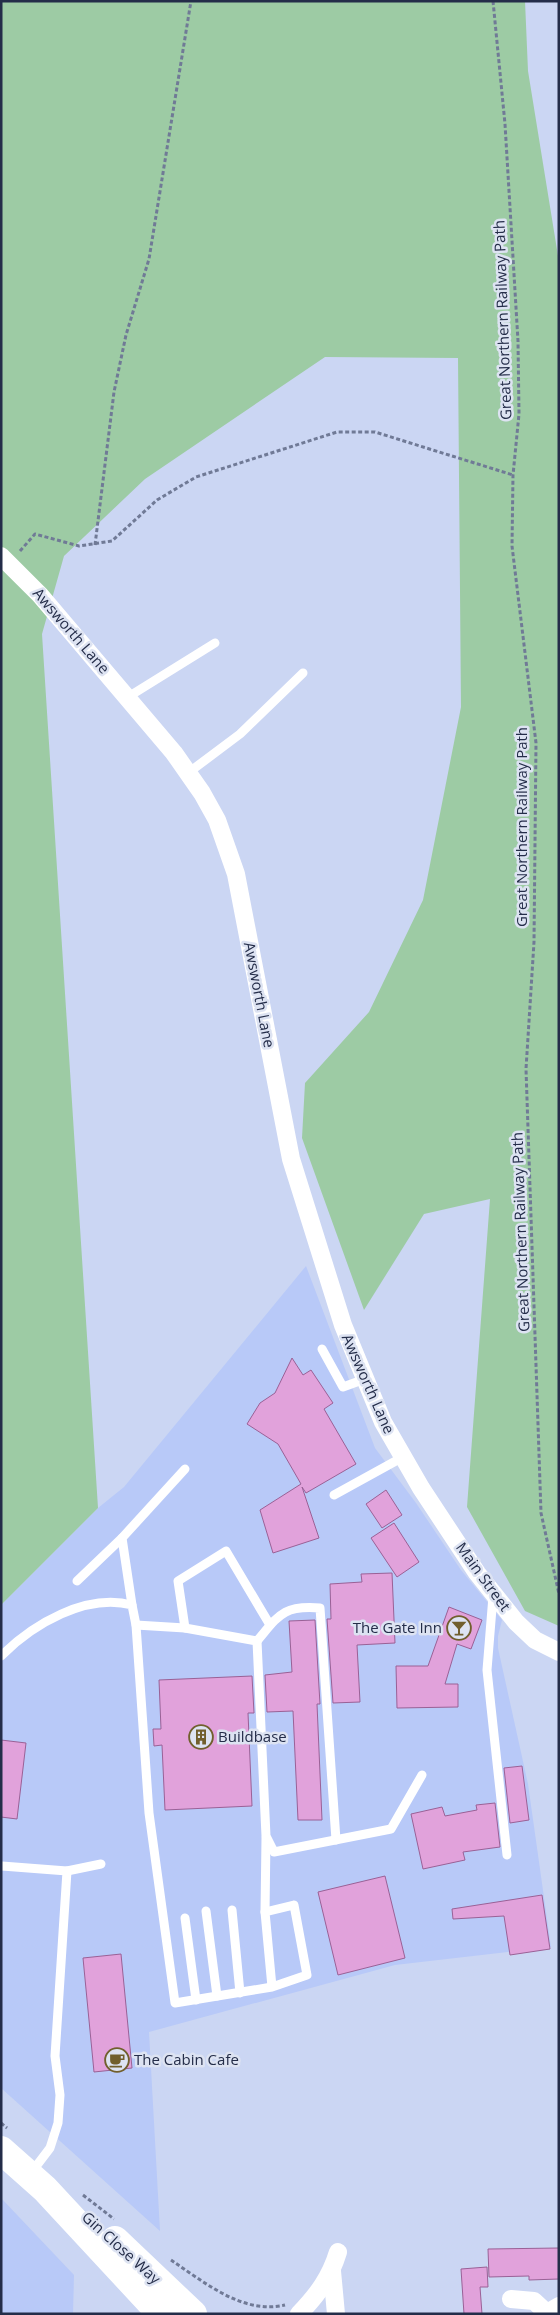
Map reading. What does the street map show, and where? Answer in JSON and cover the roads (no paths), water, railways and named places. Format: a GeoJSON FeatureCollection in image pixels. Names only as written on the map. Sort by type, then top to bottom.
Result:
{"type":"FeatureCollection","features":[{"type":"Feature","properties":{"kind":"main road","name":"Gin Close Way"},"geometry":{"type":"LineString","coordinates":[[5,2139],[37,2182],[161,2314]]}},
{"type":"Feature","properties":{"kind":"main road","name":"Gin Close Way"},"geometry":{"type":"LineString","coordinates":[[37,2182],[85,2214],[193,2314]]}},
{"type":"Feature","properties":{"kind":"street","name":"Awsworth Lane"},"geometry":{"type":"LineString","coordinates":[[5,559],[128,697],[188,773],[217,820],[236,874],[291,1159],[343,1325],[383,1422],[421,1488]]}},
{"type":"Feature","properties":{"kind":"street","name":"Main Street"},"geometry":{"type":"LineString","coordinates":[[421,1488],[493,1593],[516,1622],[535,1640],[559,1652]]}},
{"type":"Feature","properties":{"kind":"street"},"geometry":{"type":"LineString","coordinates":[[299,2314],[315,2297],[332,2272],[338,2252]]}},
{"type":"Feature","properties":{"kind":"street"},"geometry":{"type":"LineString","coordinates":[[332,2272],[336,2314]]}},
{"type":"Feature","properties":{"kind":"street"},"geometry":{"type":"LineString","coordinates":[[511,2299],[534,2301],[551,2311]]}},
{"type":"Feature","properties":{"kind":"lane"},"geometry":{"type":"LineString","coordinates":[[128,697],[215,643]]}},
{"type":"Feature","properties":{"kind":"lane"},"geometry":{"type":"LineString","coordinates":[[188,773],[240,734],[302,673]]}},
{"type":"Feature","properties":{"kind":"lane"},"geometry":{"type":"LineString","coordinates":[[322,1349],[343,1387],[365,1379]]}},
{"type":"Feature","properties":{"kind":"lane"},"geometry":{"type":"LineString","coordinates":[[334,1495],[402,1456]]}},
{"type":"Feature","properties":{"kind":"lane"},"geometry":{"type":"LineString","coordinates":[[77,1581],[122,1538],[185,1469]]}},
{"type":"Feature","properties":{"kind":"lane"},"geometry":{"type":"LineString","coordinates":[[122,1538],[136,1625],[149,1813],[175,2003],[272,1987],[307,1975],[294,1905],[265,1912]]}},
{"type":"Feature","properties":{"kind":"lane"},"geometry":{"type":"LineString","coordinates":[[185,1628],[178,1581],[226,1551],[270,1625]]}},
{"type":"Feature","properties":{"kind":"lane"},"geometry":{"type":"LineString","coordinates":[[493,1593],[487,1670],[507,1854]]}},
{"type":"Feature","properties":{"kind":"lane"},"geometry":{"type":"LineString","coordinates":[[1,1656],[37,1626],[62,1614],[115,1601],[132,1605]]}},
{"type":"Feature","properties":{"kind":"lane"},"geometry":{"type":"LineString","coordinates":[[272,1987],[265,1912],[266,1836],[257,1641],[279,1614],[302,1607],[320,1608],[336,1840]]}},
{"type":"Feature","properties":{"kind":"lane"},"geometry":{"type":"LineString","coordinates":[[136,1625],[185,1628],[257,1641]]}},
{"type":"Feature","properties":{"kind":"lane"},"geometry":{"type":"LineString","coordinates":[[266,1836],[274,1852],[390,1829],[422,1776]]}},
{"type":"Feature","properties":{"kind":"lane"},"geometry":{"type":"LineString","coordinates":[[2,1866],[67,1871],[101,1864]]}},
{"type":"Feature","properties":{"kind":"lane"},"geometry":{"type":"LineString","coordinates":[[37,2182],[58,2124],[60,2095],[55,2056],[67,1871]]}},
{"type":"Feature","properties":{"kind":"lane"},"geometry":{"type":"LineString","coordinates":[[232,1910],[240,1992]]}},
{"type":"Feature","properties":{"kind":"lane"},"geometry":{"type":"LineString","coordinates":[[206,1911],[217,1996]]}},
{"type":"Feature","properties":{"kind":"lane"},"geometry":{"type":"LineString","coordinates":[[185,1918],[196,2000]]}},
{"type":"Feature","properties":{"kind":"place","name":"The Gate Inn"},"geometry":{"type":"Point","coordinates":[459,1628]}},
{"type":"Feature","properties":{"kind":"place","name":"Buildbase"},"geometry":{"type":"Point","coordinates":[201,1737]}},
{"type":"Feature","properties":{"kind":"place","name":"The Cabin Cafe"},"geometry":{"type":"Point","coordinates":[117,2060]}}]}
